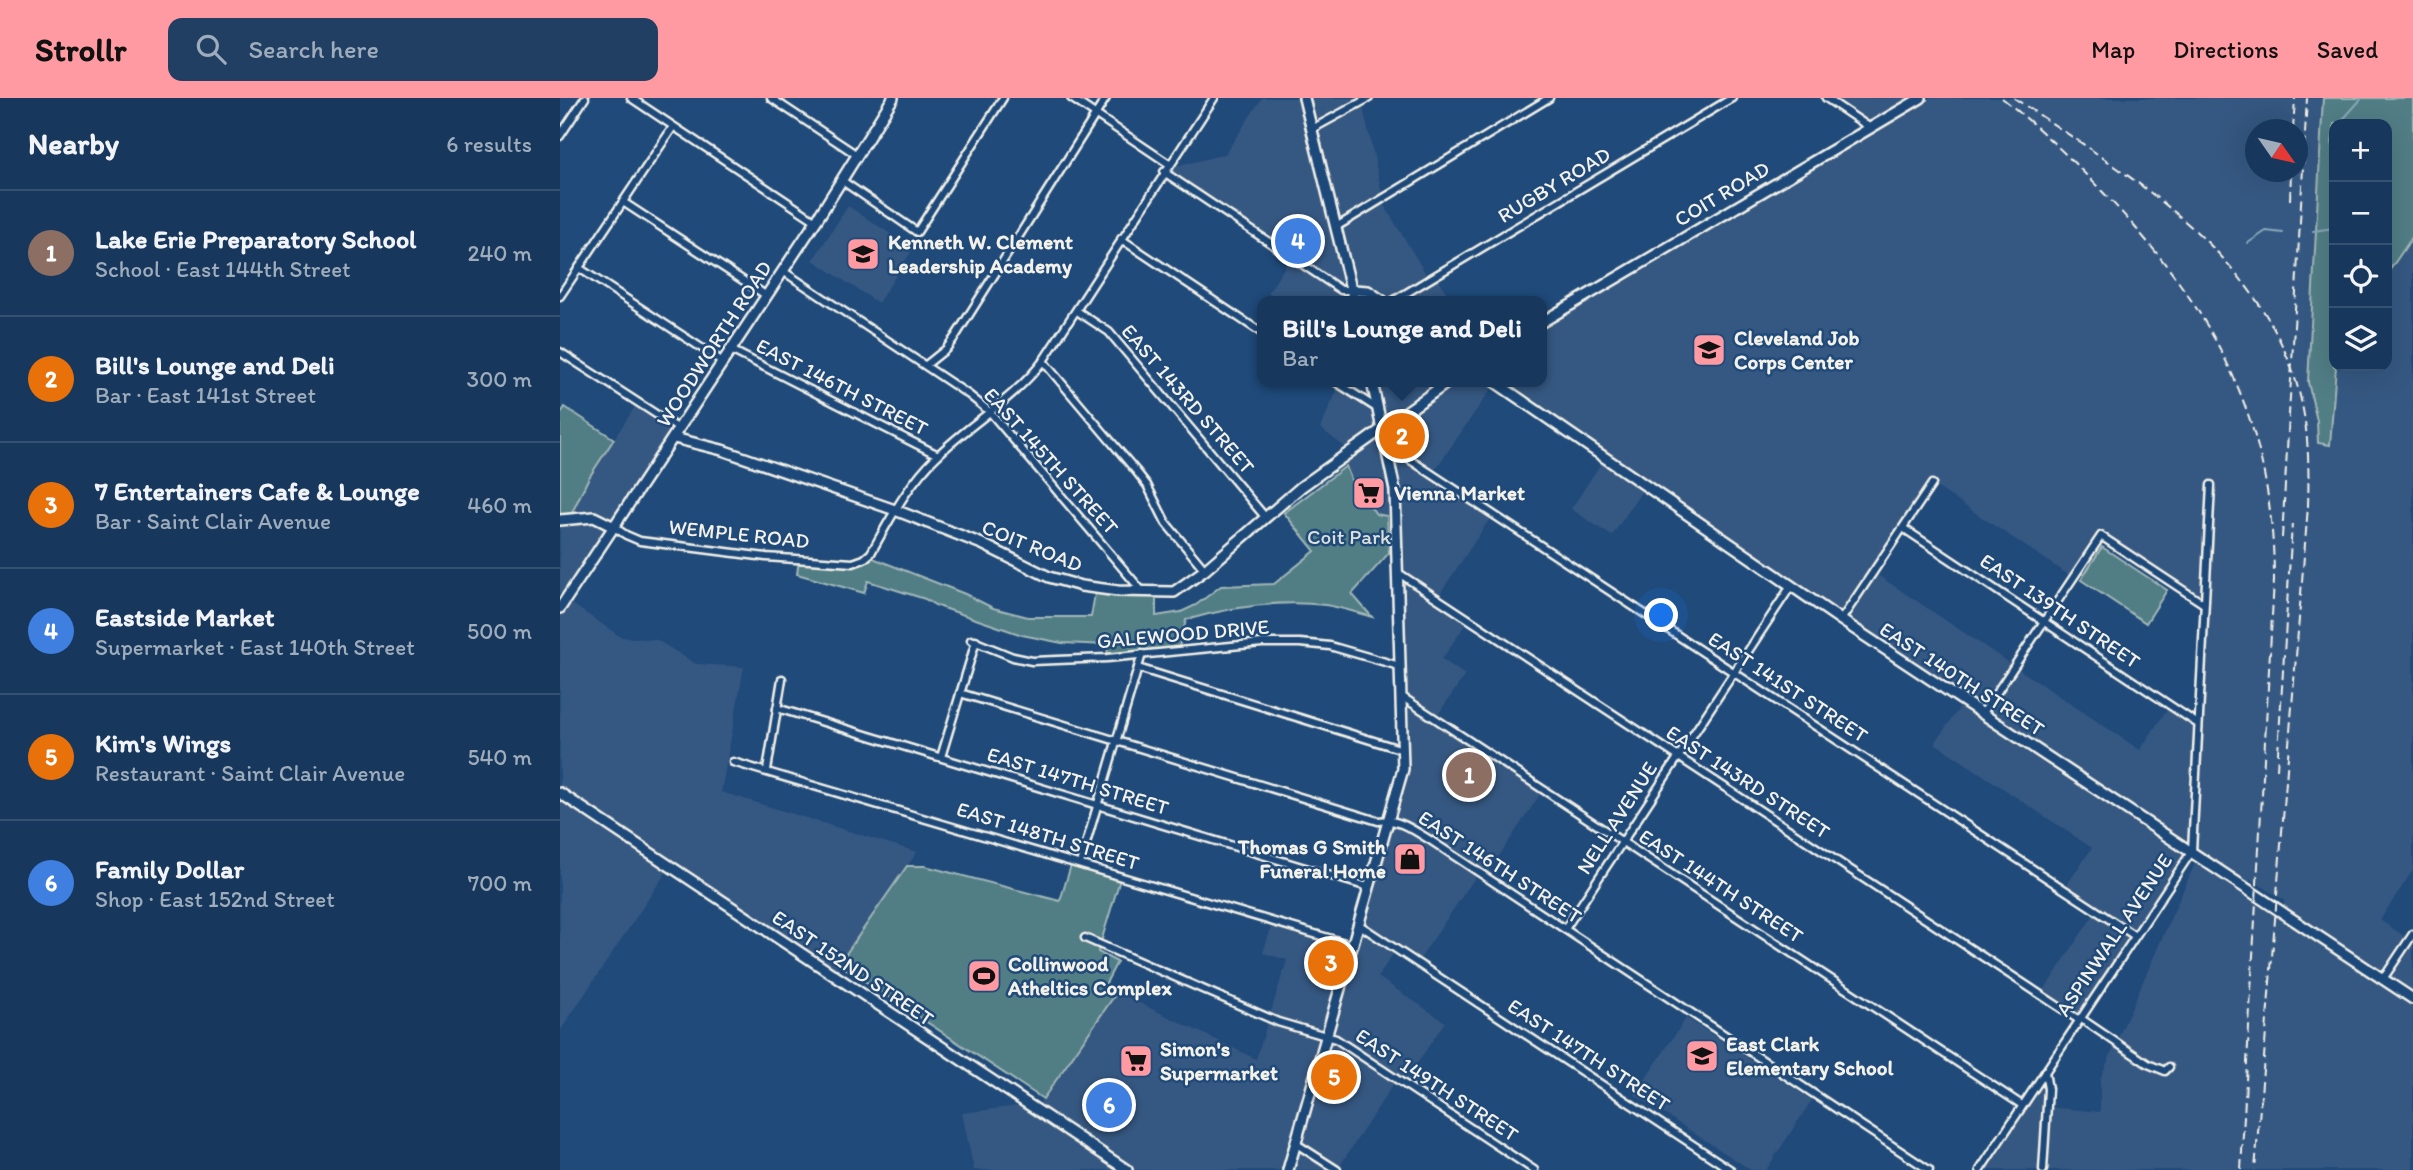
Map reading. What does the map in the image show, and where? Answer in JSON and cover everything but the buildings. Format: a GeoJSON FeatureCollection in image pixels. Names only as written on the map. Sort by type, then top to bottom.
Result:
{"type":"FeatureCollection","features":[{"type":"Feature","properties":{"kind":"street"},"geometry":{"type":"LineString","coordinates":[[560,136],[585,98]]}},
{"type":"Feature","properties":{"kind":"street"},"geometry":{"type":"LineString","coordinates":[[631,98],[816,221]]}},
{"type":"Feature","properties":{"kind":"street"},"geometry":{"type":"LineString","coordinates":[[771,98],[857,155]]}},
{"type":"Feature","properties":{"kind":"street","name":"WOODWORTH ROAD"},"geometry":{"type":"LineString","coordinates":[[560,608],[816,221],[893,98]]}},
{"type":"Feature","properties":{"kind":"street"},"geometry":{"type":"LineString","coordinates":[[841,180],[918,232],[1003,98]]}},
{"type":"Feature","properties":{"kind":"street"},"geometry":{"type":"LineString","coordinates":[[1071,98],[1169,164]]}},
{"type":"Feature","properties":{"kind":"street"},"geometry":{"type":"LineString","coordinates":[[926,365],[946,349],[955,337],[1105,98]]}},
{"type":"Feature","properties":{"kind":"street"},"geometry":{"type":"LineString","coordinates":[[895,510],[917,478],[938,455],[1025,384],[1043,361],[1214,98]]}},
{"type":"Feature","properties":{"kind":"street"},"geometry":{"type":"LineString","coordinates":[[1304,98],[1354,296]]}},
{"type":"Feature","properties":{"kind":"street"},"geometry":{"type":"LineString","coordinates":[[1312,129],[1369,98]]}},
{"type":"Feature","properties":{"kind":"street"},"geometry":{"type":"LineString","coordinates":[[1336,227],[1549,98]]}},
{"type":"Feature","properties":{"kind":"street","name":"RUGBY ROAD"},"geometry":{"type":"LineString","coordinates":[[1401,296],[1732,98]]}},
{"type":"Feature","properties":{"kind":"street"},"geometry":{"type":"LineString","coordinates":[[1826,98],[1869,127]]}},
{"type":"Feature","properties":{"kind":"street","name":"COIT ROAD"},"geometry":{"type":"LineString","coordinates":[[1547,319],[1921,98]]}},
{"type":"Feature","properties":{"kind":"street"},"geometry":{"type":"LineString","coordinates":[[560,296],[673,127]]}},
{"type":"Feature","properties":{"kind":"street"},"geometry":{"type":"LineString","coordinates":[[1164,172],[1341,290],[1368,291],[1376,296]]}},
{"type":"Feature","properties":{"kind":"street"},"geometry":{"type":"LineString","coordinates":[[622,202],[767,296]]}},
{"type":"Feature","properties":{"kind":"street"},"geometry":{"type":"LineString","coordinates":[[1121,239],[1257,330]]}},
{"type":"Feature","properties":{"kind":"street"},"geometry":{"type":"LineString","coordinates":[[579,268],[723,362]]}},
{"type":"Feature","properties":{"kind":"street","name":"EAST 145TH STREET"},"geometry":{"type":"LineString","coordinates":[[783,271],[926,365],[990,412],[1143,593]]}},
{"type":"Feature","properties":{"kind":"street","name":"EAST 143RD STREET"},"geometry":{"type":"LineString","coordinates":[[1077,311],[1109,332],[1266,518]]}},
{"type":"Feature","properties":{"kind":"street","name":"EAST 146TH STREET"},"geometry":{"type":"LineString","coordinates":[[731,349],[938,455]]}},
{"type":"Feature","properties":{"kind":"street"},"geometry":{"type":"LineString","coordinates":[[560,352],[676,433]]}},
{"type":"Feature","properties":{"kind":"street"},"geometry":{"type":"LineString","coordinates":[[1043,361],[1147,485],[1166,523],[1205,570]]}},
{"type":"Feature","properties":{"kind":"street"},"geometry":{"type":"LineString","coordinates":[[1344,387],[1378,409]]}},
{"type":"Feature","properties":{"kind":"street"},"geometry":{"type":"LineString","coordinates":[[1288,1170],[1403,769],[1395,490],[1373,387]]}},
{"type":"Feature","properties":{"kind":"street","name":"COIT ROAD"},"geometry":{"type":"LineString","coordinates":[[676,433],[895,510],[982,544],[1049,576],[1081,586],[1143,593],[1174,592],[1205,570],[1301,487],[1441,387]]}},
{"type":"Feature","properties":{"kind":"street","name":"EAST 140TH STREET"},"geometry":{"type":"LineString","coordinates":[[1503,387],[1840,620],[2413,999]]}},
{"type":"Feature","properties":{"kind":"street","name":"EAST 141ST STREET"},"geometry":{"type":"LineString","coordinates":[[1386,444],[2135,936]]}},
{"type":"Feature","properties":{"kind":"street"},"geometry":{"type":"LineString","coordinates":[[1840,620],[1932,484]]}},
{"type":"Feature","properties":{"kind":"street","name":"ASPINWALL AVENUE"},"geometry":{"type":"LineString","coordinates":[[1980,1170],[2192,851],[2211,485]]}},
{"type":"Feature","properties":{"kind":"street","name":"WEMPLE ROAD"},"geometry":{"type":"LineString","coordinates":[[614,527],[640,541],[753,556],[853,563],[871,553],[895,510]]}},
{"type":"Feature","properties":{"kind":"street"},"geometry":{"type":"LineString","coordinates":[[560,520],[594,517],[614,527]]}},
{"type":"Feature","properties":{"kind":"street","name":"EAST 139TH STREET"},"geometry":{"type":"LineString","coordinates":[[1903,528],[2198,724]]}},
{"type":"Feature","properties":{"kind":"street"},"geometry":{"type":"LineString","coordinates":[[1983,713],[2101,536],[2204,604]]}},
{"type":"Feature","properties":{"kind":"street","name":"EAST 143RD STREET"},"geometry":{"type":"LineString","coordinates":[[1397,572],[2148,1064],[2165,1071],[2169,1067]]}},
{"type":"Feature","properties":{"kind":"street","name":"NELL AVENUE"},"geometry":{"type":"LineString","coordinates":[[1565,929],[1791,586]]}},
{"type":"Feature","properties":{"kind":"street","name":"GALEWOOD DRIVE"},"geometry":{"type":"LineString","coordinates":[[960,693],[974,640],[1013,657],[1032,661],[1051,662],[1262,643],[1300,643],[1330,646],[1399,666]]}},
{"type":"Feature","properties":{"kind":"street"},"geometry":{"type":"LineString","coordinates":[[1080,864],[1142,654]]}},
{"type":"Feature","properties":{"kind":"street"},"geometry":{"type":"LineString","coordinates":[[1138,668],[1403,750]]}},
{"type":"Feature","properties":{"kind":"street"},"geometry":{"type":"LineString","coordinates":[[766,771],[782,679]]}},
{"type":"Feature","properties":{"kind":"street"},"geometry":{"type":"LineString","coordinates":[[941,757],[960,693]]}},
{"type":"Feature","properties":{"kind":"street","name":"EAST 146TH STREET"},"geometry":{"type":"LineString","coordinates":[[960,693],[1377,820],[1398,822],[1430,840],[1929,1170]]}},
{"type":"Feature","properties":{"kind":"street","name":"EAST 144TH STREET"},"geometry":{"type":"LineString","coordinates":[[1401,696],[2022,1105]]}},
{"type":"Feature","properties":{"kind":"street","name":"EAST 147TH STREET"},"geometry":{"type":"LineString","coordinates":[[777,708],[1368,887]]}},
{"type":"Feature","properties":{"kind":"street","name":"EAST 148TH STREET"},"geometry":{"type":"LineString","coordinates":[[733,762],[1353,945]]}},
{"type":"Feature","properties":{"kind":"street","name":"EAST 152ND STREET"},"geometry":{"type":"LineString","coordinates":[[560,793],[1123,1169]]}},
{"type":"Feature","properties":{"kind":"street","name":"EAST 147TH STREET"},"geometry":{"type":"LineString","coordinates":[[1358,924],[1731,1170]]}},
{"type":"Feature","properties":{"kind":"street"},"geometry":{"type":"LineString","coordinates":[[2383,979],[2413,934]]}},
{"type":"Feature","properties":{"kind":"street","name":"EAST 149TH STREET"},"geometry":{"type":"LineString","coordinates":[[1085,937],[1278,1022],[1336,1039],[1534,1170]]}},
{"type":"Feature","properties":{"kind":"street"},"geometry":{"type":"LineString","coordinates":[[2043,1170],[2048,1089],[2045,1072]]}},
{"type":"Feature","properties":{"kind":"street"},"geometry":{"type":"LineString","coordinates":[[1296,1143],[1337,1170]]}},
{"type":"Feature","properties":{"kind":"shaded area"},"geometry":{"type":"Polygon","coordinates":[[[1262,98],[1361,98],[1383,198],[1381,200],[1429,279],[1435,275],[1449,296],[1273,296],[1268,293],[1291,257],[1164,172],[1166,169],[1225,154],[1262,98]]]}},
{"type":"Feature","properties":{"kind":"shaded area"},"geometry":{"type":"Polygon","coordinates":[[[1826,98],[2323,98],[2308,382],[2319,443],[2330,444],[2336,371],[2392,371],[2392,267],[2413,236],[2413,870],[2380,920],[2413,942],[2413,999],[2285,913],[2284,900],[2250,879],[2249,890],[2192,851],[2079,1020],[2041,995],[2096,911],[2064,889],[2092,848],[1935,743],[1964,701],[1645,486],[1612,536],[1571,509],[1605,457],[1503,387],[1547,387],[1547,319],[1868,127],[1826,98]],[[1932,484],[1873,572],[2140,750],[2170,705],[2198,723],[2204,604],[2102,536],[2073,578],[1932,484]]]}},
{"type":"Feature","properties":{"kind":"shaded area","name":"Kenneth W. Clement Leadership Academy"},"geometry":{"type":"Polygon","coordinates":[[[848,206],[913,249],[878,303],[813,260],[848,206]]]}},
{"type":"Feature","properties":{"kind":"shaded area"},"geometry":{"type":"Polygon","coordinates":[[[1339,387],[1345,387],[1377,408],[1373,387],[1493,387],[1432,474],[1493,514],[1437,598],[1469,619],[1442,659],[1465,675],[1435,719],[1543,790],[1485,877],[1478,873],[1417,963],[1396,949],[1378,977],[1445,1022],[1403,1084],[1396,1080],[1337,1170],[974,1170],[962,1113],[1027,1105],[1035,1110],[1117,992],[1256,1059],[1287,960],[1263,953],[1273,921],[1352,945],[1403,769],[1395,515],[1376,515],[1359,501],[1342,458],[1350,451],[1320,428],[1339,387]]]}},
{"type":"Feature","properties":{"kind":"shaded area"},"geometry":{"type":"Polygon","coordinates":[[[638,402],[679,429],[566,600],[621,637],[657,640],[696,664],[744,667],[721,792],[917,852],[832,975],[669,868],[560,1031],[560,520],[569,519],[588,479],[638,402]]]}},
{"type":"Feature","properties":{"kind":"shaded area"},"geometry":{"type":"Polygon","coordinates":[[[2196,861],[2413,1003],[2413,1170],[1980,1170],[2045,1072],[2047,1107],[2100,1112],[2100,1079],[2196,861]]]}},
{"type":"Feature","properties":{"kind":"shaded area","name":"East Clark Elementary School"},"geometry":{"type":"Polygon","coordinates":[[[1686,1018],[1812,1100],[1766,1170],[1751,1170],[1635,1095],[1686,1018]]]}},
{"type":"Feature","properties":{"kind":"green space"},"geometry":{"type":"Polygon","coordinates":[[[2323,98],[2413,98],[2413,236],[2392,267],[2392,119],[2329,119],[2329,371],[2336,371],[2330,445],[2318,443],[2317,421],[2308,382],[2323,98]]]}},
{"type":"Feature","properties":{"kind":"green space"},"geometry":{"type":"Polygon","coordinates":[[[565,407],[614,439],[588,479],[569,519],[560,520],[560,415],[565,407]]]}},
{"type":"Feature","properties":{"kind":"green space","name":"Coit Park"},"geometry":{"type":"Polygon","coordinates":[[[1346,466],[1359,501],[1365,499],[1376,514],[1387,516],[1389,553],[1352,594],[1372,617],[1325,605],[1272,604],[1238,608],[1186,620],[1178,651],[1107,658],[1108,645],[1062,643],[1022,635],[868,581],[864,593],[797,574],[799,559],[853,563],[868,556],[965,594],[993,608],[1028,617],[1091,617],[1096,588],[1156,592],[1156,616],[1181,612],[1196,605],[1221,586],[1274,584],[1315,551],[1284,513],[1346,466]]]}},
{"type":"Feature","properties":{"kind":"green space"},"geometry":{"type":"Polygon","coordinates":[[[2102,547],[2167,590],[2146,623],[2081,580],[2102,547]]]}},
{"type":"Feature","properties":{"kind":"green space","name":"Collinwood Atheltics Complex"},"geometry":{"type":"Polygon","coordinates":[[[1072,862],[1121,876],[1098,952],[1117,962],[1104,987],[1117,992],[1043,1099],[839,964],[907,866],[925,866],[1060,901],[1072,862]]]}},
{"type":"Feature","properties":{"kind":"waterway"},"geometry":{"type":"LineString","coordinates":[[2343,119],[2362,98]]}},
{"type":"Feature","properties":{"kind":"waterway"},"geometry":{"type":"LineString","coordinates":[[2313,231],[2329,229]]}},
{"type":"Feature","properties":{"kind":"waterway"},"geometry":{"type":"LineString","coordinates":[[2248,243],[2266,231],[2283,233]]}},
{"type":"Feature","properties":{"kind":"railway"},"geometry":{"type":"LineString","coordinates":[[2002,98],[2096,185],[2136,228],[2171,272],[2202,317],[2227,364],[2247,413],[2262,465],[2271,520],[2274,580],[2241,1170]]}},
{"type":"Feature","properties":{"kind":"railway"},"geometry":{"type":"LineString","coordinates":[[2014,98],[2146,189],[2188,223],[2225,261],[2258,302],[2284,349],[2301,400],[2308,453],[2308,506],[2255,1170]]}},
{"type":"Feature","properties":{"kind":"railway"},"geometry":{"type":"LineString","coordinates":[[2294,119],[2295,98]]}},
{"type":"Feature","properties":{"kind":"railway"},"geometry":{"type":"LineString","coordinates":[[2282,538],[2307,98]]}},
{"type":"Feature","properties":{"kind":"railway"},"geometry":{"type":"LineString","coordinates":[[2290,200],[2291,182]]}},
{"type":"Feature","properties":{"kind":"railway"},"geometry":{"type":"LineString","coordinates":[[2277,769],[2292,524]]}},
{"type":"Feature","properties":{"kind":"place","name":"Eastside Market"},"geometry":{"type":"Point","coordinates":[1298,241]}},
{"type":"Feature","properties":{"kind":"place","name":"Kenneth W. Clement Leadership Academy"},"geometry":{"type":"Point","coordinates":[863,254]}},
{"type":"Feature","properties":{"kind":"place","name":"Cleveland Job Corps Center"},"geometry":{"type":"Point","coordinates":[1709,350]}},
{"type":"Feature","properties":{"kind":"place","name":"Bill's Lounge and Deli"},"geometry":{"type":"Point","coordinates":[1402,436]}},
{"type":"Feature","properties":{"kind":"place","name":"Vienna Market"},"geometry":{"type":"Point","coordinates":[1369,493]}},
{"type":"Feature","properties":{"kind":"place","name":"Lake Erie Preparatory School"},"geometry":{"type":"Point","coordinates":[1469,775]}},
{"type":"Feature","properties":{"kind":"place","name":"Thomas G Smith Funeral Home"},"geometry":{"type":"Point","coordinates":[1410,859]}},
{"type":"Feature","properties":{"kind":"place","name":"7 Entertainers Cafe & Lounge"},"geometry":{"type":"Point","coordinates":[1331,963]}},
{"type":"Feature","properties":{"kind":"place","name":"Collinwood Atheltics Complex"},"geometry":{"type":"Point","coordinates":[984,976]}},
{"type":"Feature","properties":{"kind":"place","name":"East Clark Elementary School"},"geometry":{"type":"Point","coordinates":[1702,1056]}},
{"type":"Feature","properties":{"kind":"place","name":"Simon's Supermarket"},"geometry":{"type":"Point","coordinates":[1136,1061]}},
{"type":"Feature","properties":{"kind":"place","name":"Kim's Wings"},"geometry":{"type":"Point","coordinates":[1334,1077]}},
{"type":"Feature","properties":{"kind":"place","name":"Family Dollar"},"geometry":{"type":"Point","coordinates":[1109,1105]}}]}
